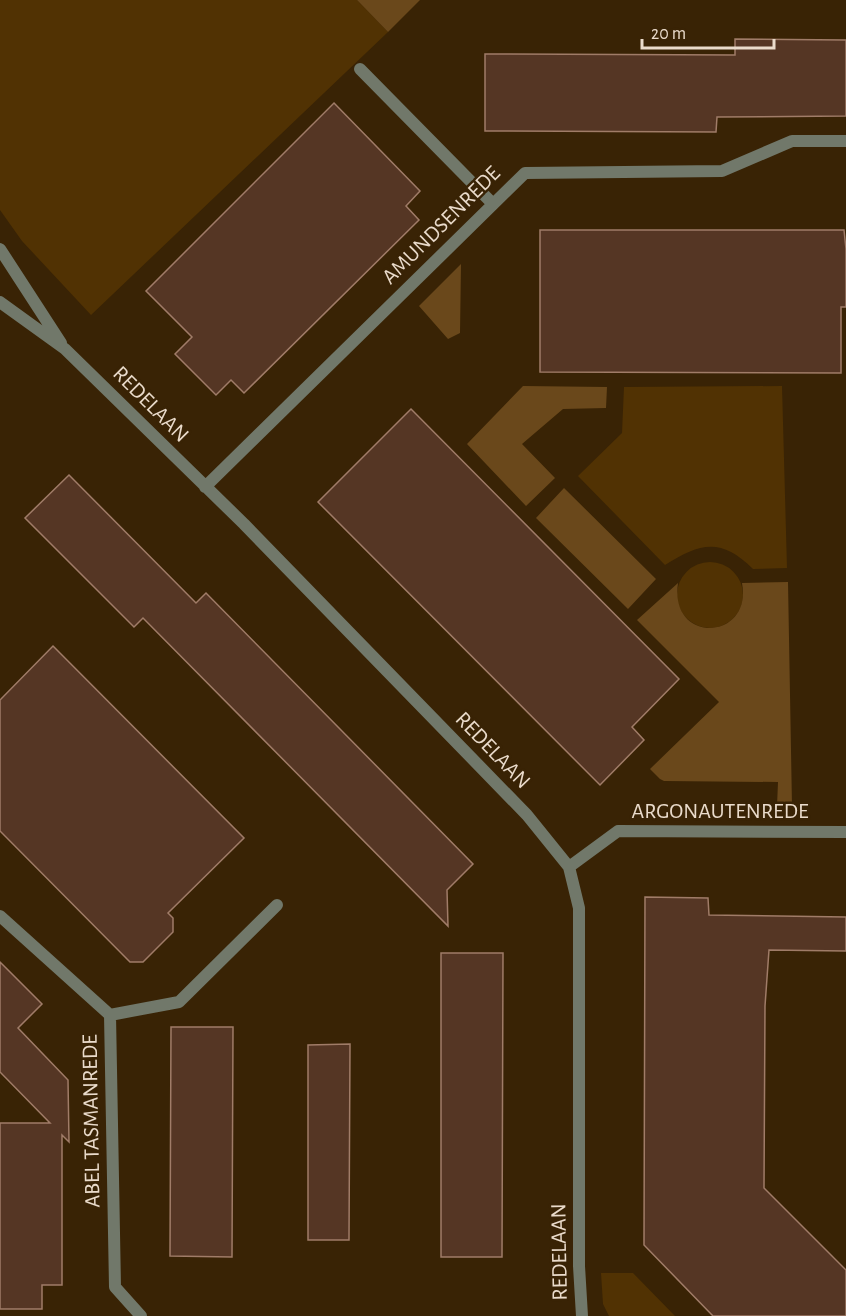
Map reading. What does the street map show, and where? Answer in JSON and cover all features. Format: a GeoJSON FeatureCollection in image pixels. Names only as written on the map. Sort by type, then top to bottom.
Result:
{"type":"FeatureCollection","features":[{"type":"Feature","properties":{"kind":"street"},"geometry":{"type":"LineString","coordinates":[[360,69],[493,204]]}},
{"type":"Feature","properties":{"kind":"street","name":"AMUNDSENREDE"},"geometry":{"type":"LineString","coordinates":[[205,487],[525,173],[722,171],[792,141],[846,141]]}},
{"type":"Feature","properties":{"kind":"street","name":"REDELAAN"},"geometry":{"type":"LineString","coordinates":[[0,249],[65,349]]}},
{"type":"Feature","properties":{"kind":"street","name":"REDELAAN"},"geometry":{"type":"LineString","coordinates":[[0,302],[65,349],[205,487],[527,815],[569,867],[579,908],[579,1266],[582,1316]]}},
{"type":"Feature","properties":{"kind":"street","name":"ARGONAUTENREDE"},"geometry":{"type":"LineString","coordinates":[[569,867],[618,831],[846,832]]}},
{"type":"Feature","properties":{"kind":"street","name":"ABEL TASMANREDE"},"geometry":{"type":"LineString","coordinates":[[141,1316],[115,1287],[110,1015],[179,1002],[277,905]]}},
{"type":"Feature","properties":{"kind":"street"},"geometry":{"type":"LineString","coordinates":[[0,916],[110,1015]]}},
{"type":"Feature","properties":{"kind":"shaded area"},"geometry":{"type":"Polygon","coordinates":[[[0,0],[357,0],[388,32],[91,315],[22,241],[0,210],[0,0]]]}},
{"type":"Feature","properties":{"kind":"shaded area"},"geometry":{"type":"Polygon","coordinates":[[[357,0],[420,0],[388,32],[357,0]]]}},
{"type":"Feature","properties":{"kind":"shaded area"},"geometry":{"type":"Polygon","coordinates":[[[461,264],[460,333],[448,339],[419,306],[461,264]]]}},
{"type":"Feature","properties":{"kind":"shaded area"},"geometry":{"type":"Polygon","coordinates":[[[523,386],[607,387],[606,408],[563,409],[522,444],[555,478],[526,506],[467,444],[523,386]]]}},
{"type":"Feature","properties":{"kind":"shaded area"},"geometry":{"type":"Polygon","coordinates":[[[782,386],[787,568],[753,569],[731,552],[710,547],[689,552],[665,565],[578,476],[622,433],[624,387],[782,386]]]}},
{"type":"Feature","properties":{"kind":"shaded area"},"geometry":{"type":"Polygon","coordinates":[[[564,488],[656,579],[628,609],[536,518],[564,488]]]}},
{"type":"Feature","properties":{"kind":"shaded area"},"geometry":{"type":"Polygon","coordinates":[[[703,562],[717,562],[729,567],[738,576],[743,595],[741,608],[734,619],[717,628],[703,628],[691,623],[682,614],[677,602],[677,588],[682,576],[691,567],[703,562]]]}},
{"type":"Feature","properties":{"kind":"shaded area"},"geometry":{"type":"Polygon","coordinates":[[[788,582],[792,806],[777,806],[778,782],[664,781],[660,779],[650,769],[719,702],[637,620],[678,583],[679,603],[686,617],[697,626],[711,628],[724,625],[735,616],[742,602],[742,583],[788,582]]]}},
{"type":"Feature","properties":{"kind":"shaded area"},"geometry":{"type":"Polygon","coordinates":[[[601,1273],[633,1273],[675,1316],[609,1316],[603,1304],[601,1273]]]}},
{"type":"Feature","properties":{"kind":"building"},"geometry":{"type":"Polygon","coordinates":[[[735,39],[846,40],[846,116],[717,117],[716,132],[485,131],[485,54],[735,55],[735,39]]]}},
{"type":"Feature","properties":{"kind":"building"},"geometry":{"type":"Polygon","coordinates":[[[334,103],[420,191],[406,206],[419,220],[244,393],[231,380],[216,395],[175,354],[192,337],[146,291],[334,103]]]}},
{"type":"Feature","properties":{"kind":"building"},"geometry":{"type":"Polygon","coordinates":[[[540,230],[844,230],[846,307],[841,307],[841,373],[540,372],[540,230]]]}},
{"type":"Feature","properties":{"kind":"building"},"geometry":{"type":"Polygon","coordinates":[[[411,409],[679,679],[632,727],[644,740],[600,785],[318,502],[411,409]]]}},
{"type":"Feature","properties":{"kind":"building"},"geometry":{"type":"Polygon","coordinates":[[[69,475],[196,603],[206,593],[473,864],[447,890],[448,926],[143,618],[134,627],[25,518],[69,475]]]}},
{"type":"Feature","properties":{"kind":"building"},"geometry":{"type":"Polygon","coordinates":[[[53,646],[244,838],[168,913],[173,918],[173,932],[143,962],[130,962],[0,831],[0,700],[53,646]]]}},
{"type":"Feature","properties":{"kind":"building"},"geometry":{"type":"Polygon","coordinates":[[[645,897],[708,898],[709,915],[846,917],[846,951],[769,950],[765,1006],[764,1188],[846,1270],[846,1316],[713,1316],[644,1245],[645,897]]]}},
{"type":"Feature","properties":{"kind":"building"},"geometry":{"type":"Polygon","coordinates":[[[441,953],[503,953],[502,1257],[441,1257],[441,953]]]}},
{"type":"Feature","properties":{"kind":"building"},"geometry":{"type":"Polygon","coordinates":[[[0,962],[42,1004],[18,1028],[68,1080],[69,1142],[62,1135],[62,1285],[42,1285],[42,1309],[0,1309],[0,1123],[50,1123],[0,1072],[0,962]]]}},
{"type":"Feature","properties":{"kind":"building"},"geometry":{"type":"Polygon","coordinates":[[[171,1027],[233,1027],[232,1257],[170,1256],[171,1027]]]}},
{"type":"Feature","properties":{"kind":"building"},"geometry":{"type":"Polygon","coordinates":[[[350,1044],[349,1240],[308,1240],[308,1045],[350,1044]]]}}]}
